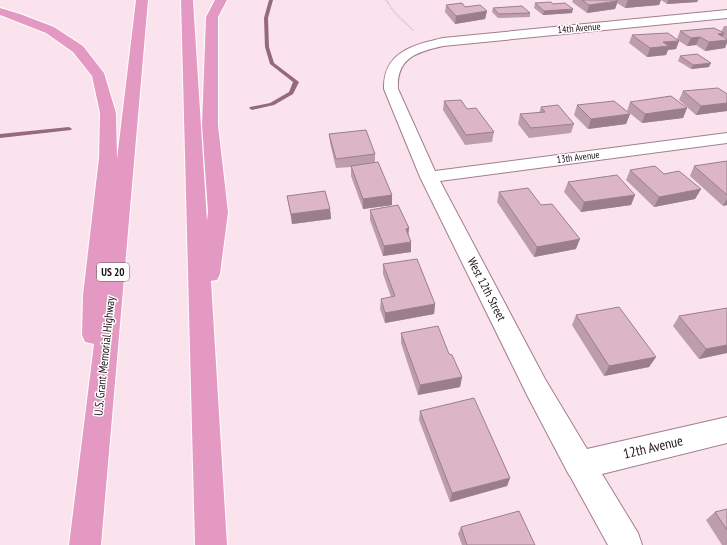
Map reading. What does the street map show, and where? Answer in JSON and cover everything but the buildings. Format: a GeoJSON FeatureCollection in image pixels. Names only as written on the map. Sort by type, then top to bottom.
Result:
{"type":"FeatureCollection","features":[{"type":"Feature","properties":{"kind":"main road","name":"U.S. Grant Memorial Highway"},"geometry":{"type":"LineString","coordinates":[[85,545],[142,0]]}},
{"type":"Feature","properties":{"kind":"main road"},"geometry":{"type":"LineString","coordinates":[[187,0],[196,169],[201,327],[211,545]]}},
{"type":"Feature","properties":{"kind":"main road"},"geometry":{"type":"LineString","coordinates":[[201,327],[218,212],[210,125],[212,17],[221,0]]}},
{"type":"Feature","properties":{"kind":"main road"},"geometry":{"type":"LineString","coordinates":[[0,11],[50,30],[78,49],[99,76],[108,113],[108,158],[94,295],[97,425]]}},
{"type":"Feature","properties":{"kind":"street","name":"14th Avenue"},"geometry":{"type":"LineString","coordinates":[[432,44],[476,38],[727,14]]}},
{"type":"Feature","properties":{"kind":"street","name":"West 12th Street"},"geometry":{"type":"LineString","coordinates":[[432,44],[418,49],[397,62],[391,70],[389,80],[391,90],[429,177],[536,387],[579,465],[626,545]]}},
{"type":"Feature","properties":{"kind":"street","name":"13th Avenue"},"geometry":{"type":"LineString","coordinates":[[429,177],[727,138]]}},
{"type":"Feature","properties":{"kind":"street","name":"12th Avenue"},"geometry":{"type":"LineString","coordinates":[[579,465],[727,430]]}},
{"type":"Feature","properties":{"kind":"path"},"geometry":{"type":"LineString","coordinates":[[386,0],[405,24],[432,44]]}},
{"type":"Feature","properties":{"kind":"waterway"},"geometry":{"type":"LineString","coordinates":[[252,108],[272,104],[291,93],[296,82],[272,64],[267,47],[266,18],[271,0]]}},
{"type":"Feature","properties":{"kind":"waterway"},"geometry":{"type":"LineString","coordinates":[[0,136],[69,129]]}}]}
